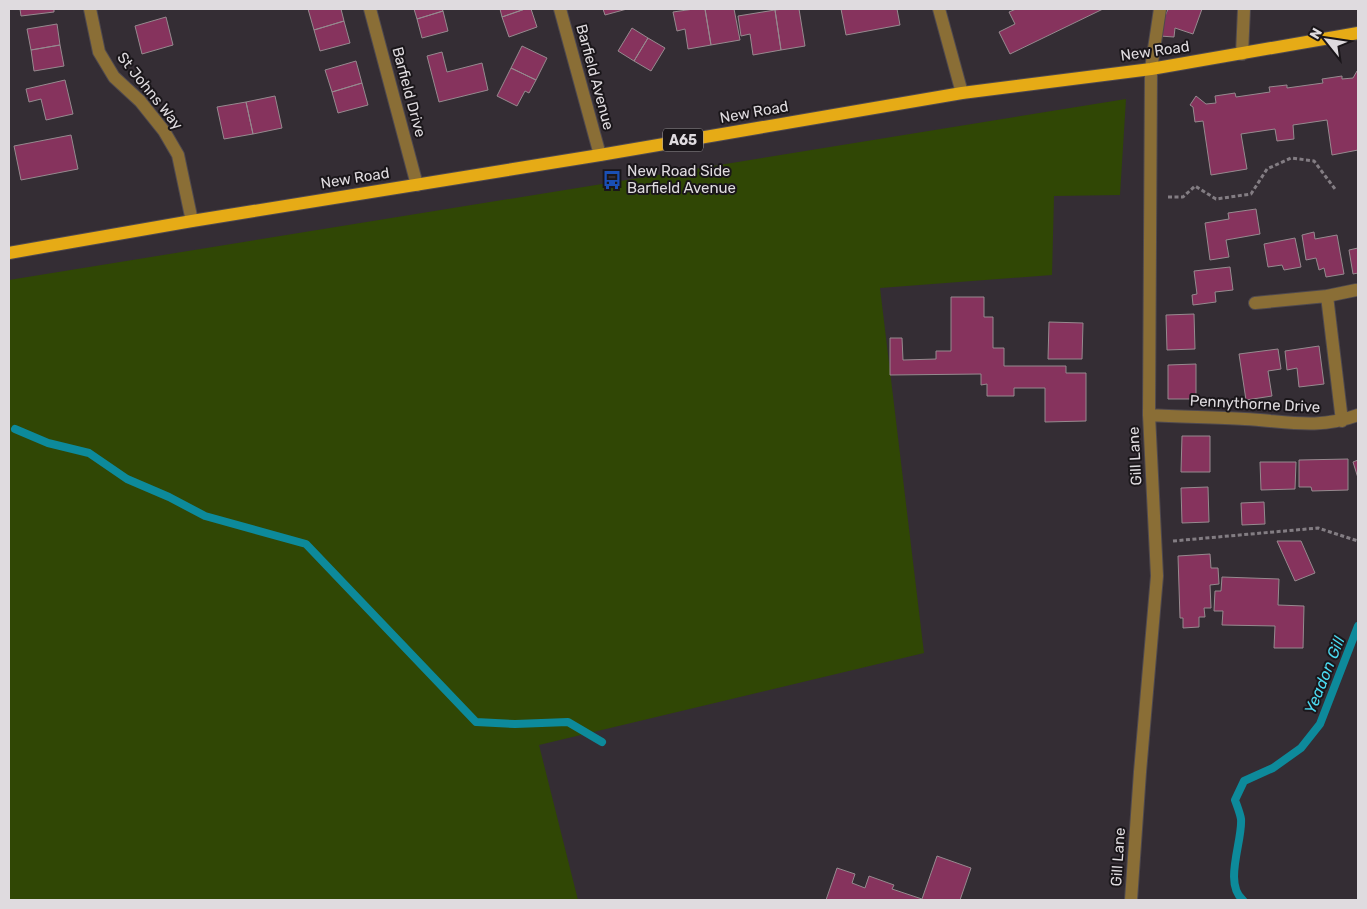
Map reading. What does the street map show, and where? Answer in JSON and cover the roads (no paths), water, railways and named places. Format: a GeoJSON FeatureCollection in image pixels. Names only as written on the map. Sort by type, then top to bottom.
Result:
{"type":"FeatureCollection","features":[{"type":"Feature","properties":{"kind":"main road","name":"New Road"},"geometry":{"type":"LineString","coordinates":[[9,253],[962,93],[1151,69],[1358,34]]}},
{"type":"Feature","properties":{"kind":"street","name":"St Johns Way"},"geometry":{"type":"LineString","coordinates":[[90,9],[100,52],[114,77],[140,101],[164,131],[178,155],[192,221]]}},
{"type":"Feature","properties":{"kind":"street","name":"Barfield Drive"},"geometry":{"type":"LineString","coordinates":[[370,9],[417,185]]}},
{"type":"Feature","properties":{"kind":"street","name":"Barfield Avenue"},"geometry":{"type":"LineString","coordinates":[[560,9],[600,155]]}},
{"type":"Feature","properties":{"kind":"street"},"geometry":{"type":"LineString","coordinates":[[939,9],[962,93]]}},
{"type":"Feature","properties":{"kind":"street","name":"Gill Lane"},"geometry":{"type":"LineString","coordinates":[[1131,900],[1157,576],[1149,416],[1150,198],[1151,69],[1160,9]]}},
{"type":"Feature","properties":{"kind":"street"},"geometry":{"type":"LineString","coordinates":[[1242,54],[1244,9]]}},
{"type":"Feature","properties":{"kind":"street"},"geometry":{"type":"LineString","coordinates":[[1255,303],[1327,296],[1356,290]]}},
{"type":"Feature","properties":{"kind":"street"},"geometry":{"type":"LineString","coordinates":[[1327,296],[1342,421]]}},
{"type":"Feature","properties":{"kind":"street","name":"Pennythorne Drive"},"geometry":{"type":"LineString","coordinates":[[1149,416],[1242,419],[1316,425],[1342,421],[1358,415]]}},
{"type":"Feature","properties":{"kind":"waterway"},"geometry":{"type":"LineString","coordinates":[[15,429],[48,443],[89,453],[127,479],[169,497],[205,516],[306,544],[476,722],[515,724],[568,722],[602,742]]}},
{"type":"Feature","properties":{"kind":"waterway","name":"Yeadon Gill"},"geometry":{"type":"LineString","coordinates":[[1243,900],[1237,893],[1234,873],[1241,828],[1241,819],[1235,800],[1244,781],[1273,768],[1301,748],[1320,724],[1358,626]]}},
{"type":"Feature","properties":{"kind":"place","name":"New Road Side Barfield Avenue"},"geometry":{"type":"Point","coordinates":[612,180]}}]}
